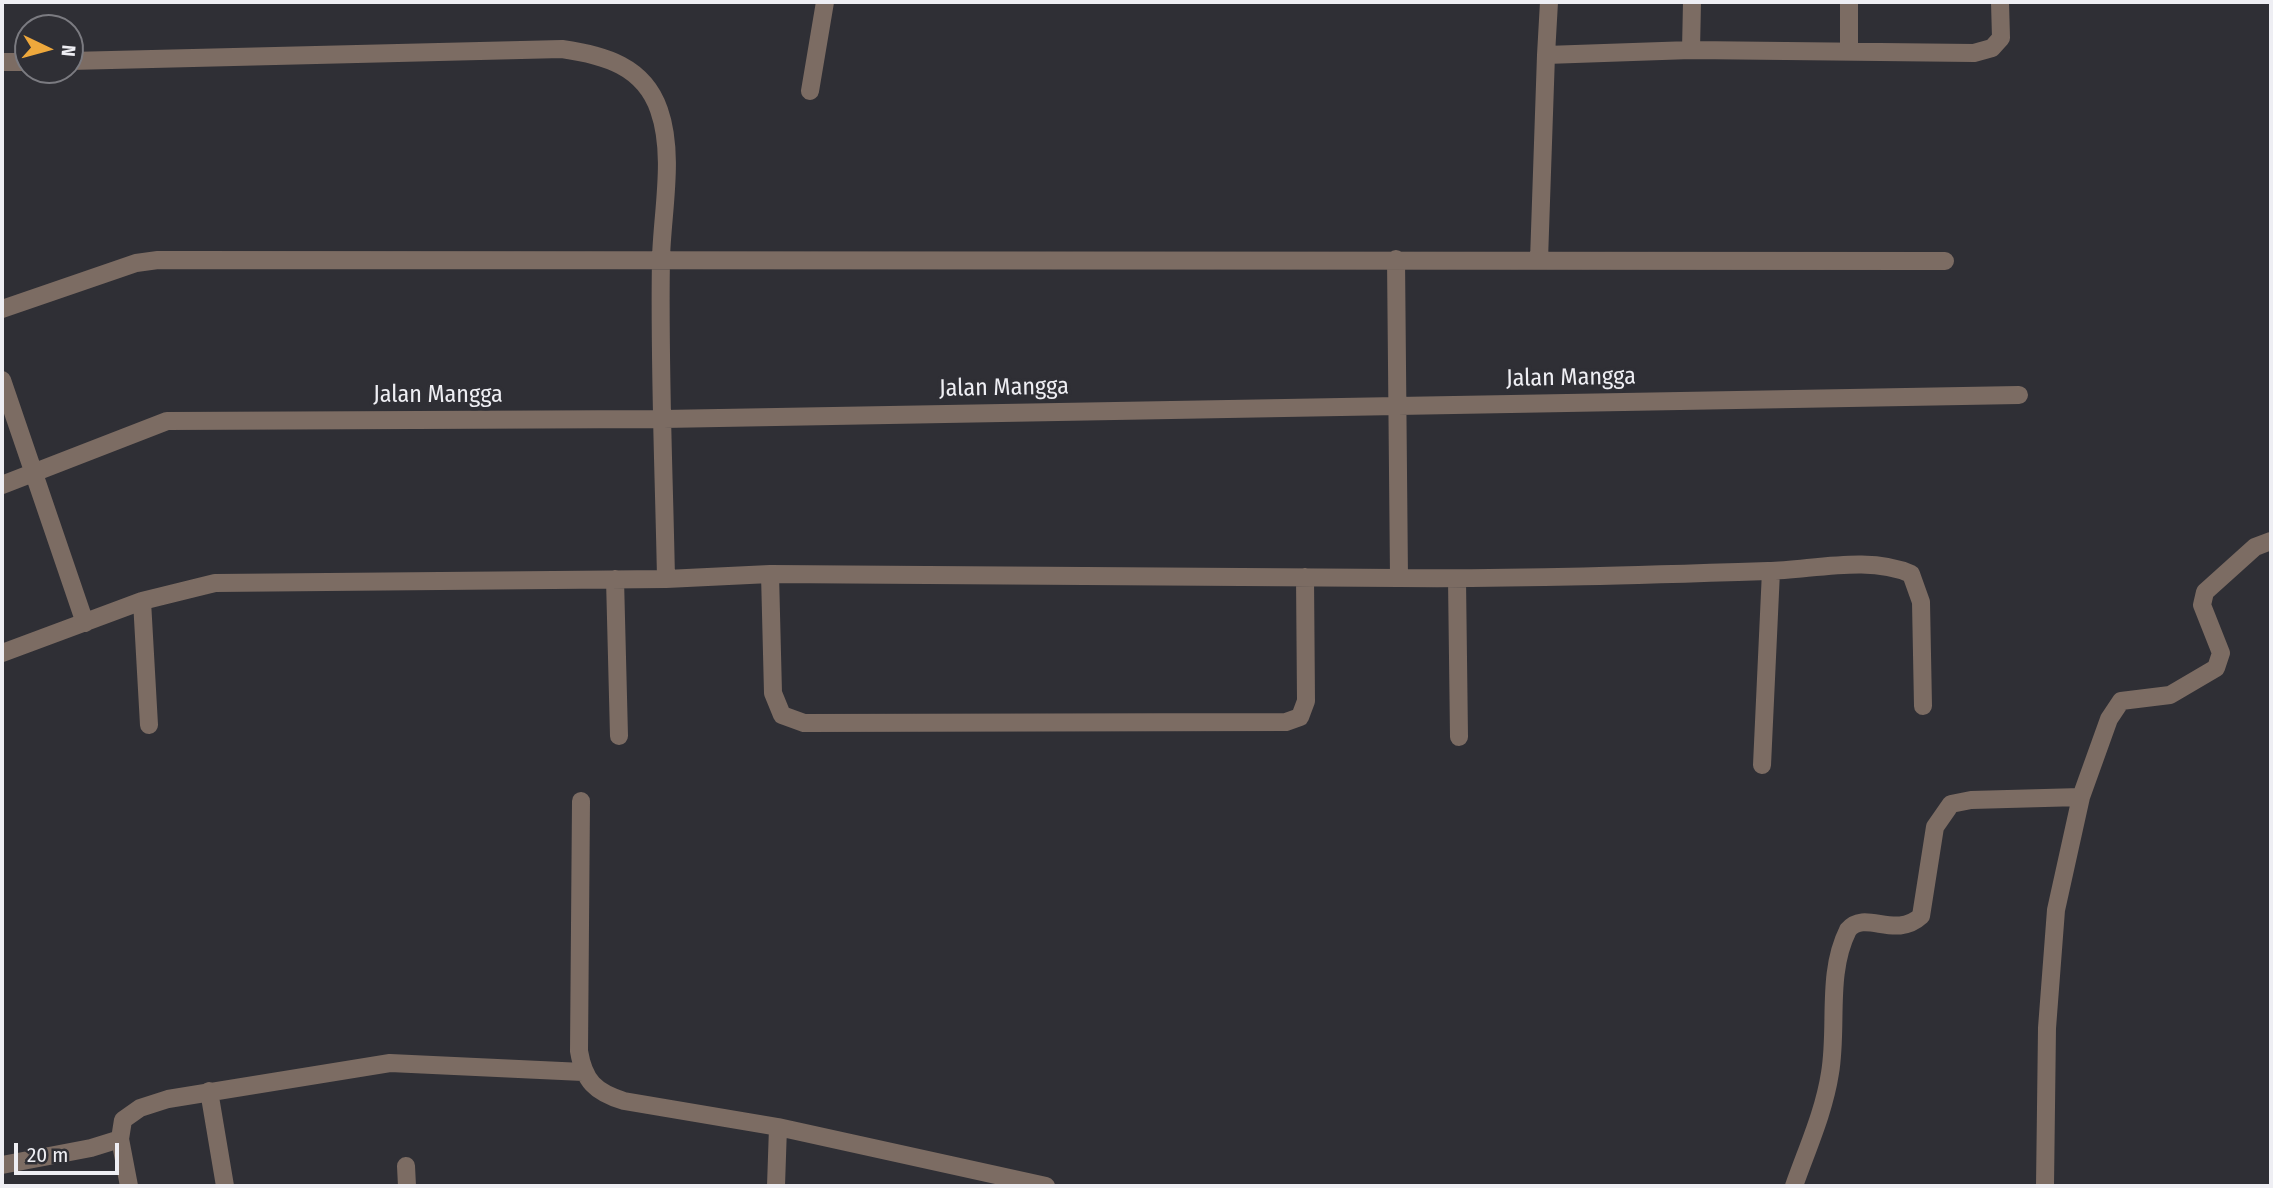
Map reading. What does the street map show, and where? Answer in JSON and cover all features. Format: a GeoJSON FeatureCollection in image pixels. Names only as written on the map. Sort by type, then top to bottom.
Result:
{"type":"FeatureCollection","features":[{"type":"Feature","properties":{"kind":"street"},"geometry":{"type":"LineString","coordinates":[[810,91],[825,2]]}},
{"type":"Feature","properties":{"kind":"street"},"geometry":{"type":"LineString","coordinates":[[1539,260],[1549,2]]}},
{"type":"Feature","properties":{"kind":"street"},"geometry":{"type":"LineString","coordinates":[[1691,50],[1692,2]]}},
{"type":"Feature","properties":{"kind":"street"},"geometry":{"type":"LineString","coordinates":[[1849,2],[1849,50]]}},
{"type":"Feature","properties":{"kind":"street"},"geometry":{"type":"LineString","coordinates":[[1546,55],[1691,50],[1849,50],[1938,54],[1984,51],[2001,38],[2000,2]]}},
{"type":"Feature","properties":{"kind":"street"},"geometry":{"type":"LineString","coordinates":[[84,61],[562,49],[609,58],[637,75],[659,110],[665,144],[661,260],[666,579]]}},
{"type":"Feature","properties":{"kind":"street"},"geometry":{"type":"LineString","coordinates":[[1396,259],[1399,578]]}},
{"type":"Feature","properties":{"kind":"street"},"geometry":{"type":"LineString","coordinates":[[2,309],[136,263],[158,260],[1945,261]]}},
{"type":"Feature","properties":{"kind":"street"},"geometry":{"type":"LineString","coordinates":[[2,380],[85,623]]}},
{"type":"Feature","properties":{"kind":"street","name":"Jalan Mangga"},"geometry":{"type":"LineString","coordinates":[[2,485],[167,421],[663,419],[2020,396]]}},
{"type":"Feature","properties":{"kind":"street"},"geometry":{"type":"LineString","coordinates":[[2045,1186],[2047,1028],[2056,910],[2081,797],[2109,719],[2121,701],[2171,695],[2216,668],[2221,653],[2202,605],[2205,592],[2255,547],[2271,541]]}},
{"type":"Feature","properties":{"kind":"street"},"geometry":{"type":"LineString","coordinates":[[2,653],[142,601],[215,583],[666,579],[770,575],[1457,579],[1871,566],[1901,569],[1911,574],[1921,602],[1923,706]]}},
{"type":"Feature","properties":{"kind":"street"},"geometry":{"type":"LineString","coordinates":[[1762,765],[1771,571]]}},
{"type":"Feature","properties":{"kind":"street"},"geometry":{"type":"LineString","coordinates":[[770,575],[773,693],[782,715],[804,723],[935,724],[1286,722],[1300,717],[1306,701],[1305,577]]}},
{"type":"Feature","properties":{"kind":"street"},"geometry":{"type":"LineString","coordinates":[[615,579],[619,736]]}},
{"type":"Feature","properties":{"kind":"street"},"geometry":{"type":"LineString","coordinates":[[1457,579],[1459,737]]}},
{"type":"Feature","properties":{"kind":"street"},"geometry":{"type":"LineString","coordinates":[[142,601],[149,725]]}},
{"type":"Feature","properties":{"kind":"street"},"geometry":{"type":"LineString","coordinates":[[1794,1186],[1825,1098],[1831,1071],[1835,972],[1848,930],[1862,922],[1902,928],[1921,916],[1935,827],[1951,804],[1971,800],[2081,797]]}},
{"type":"Feature","properties":{"kind":"street"},"geometry":{"type":"LineString","coordinates":[[581,801],[579,1051],[583,1072],[589,1083],[601,1093],[624,1101],[778,1127],[1046,1186]]}},
{"type":"Feature","properties":{"kind":"street"},"geometry":{"type":"LineString","coordinates":[[129,1186],[120,1139],[123,1120],[140,1108],[209,1091],[390,1063],[583,1072]]}},
{"type":"Feature","properties":{"kind":"street"},"geometry":{"type":"LineString","coordinates":[[209,1091],[225,1186]]}},
{"type":"Feature","properties":{"kind":"street"},"geometry":{"type":"LineString","coordinates":[[776,1186],[778,1127]]}},
{"type":"Feature","properties":{"kind":"street"},"geometry":{"type":"LineString","coordinates":[[2,1165],[91,1148],[120,1139]]}},
{"type":"Feature","properties":{"kind":"street"},"geometry":{"type":"LineString","coordinates":[[406,1166],[407,1186]]}}]}
